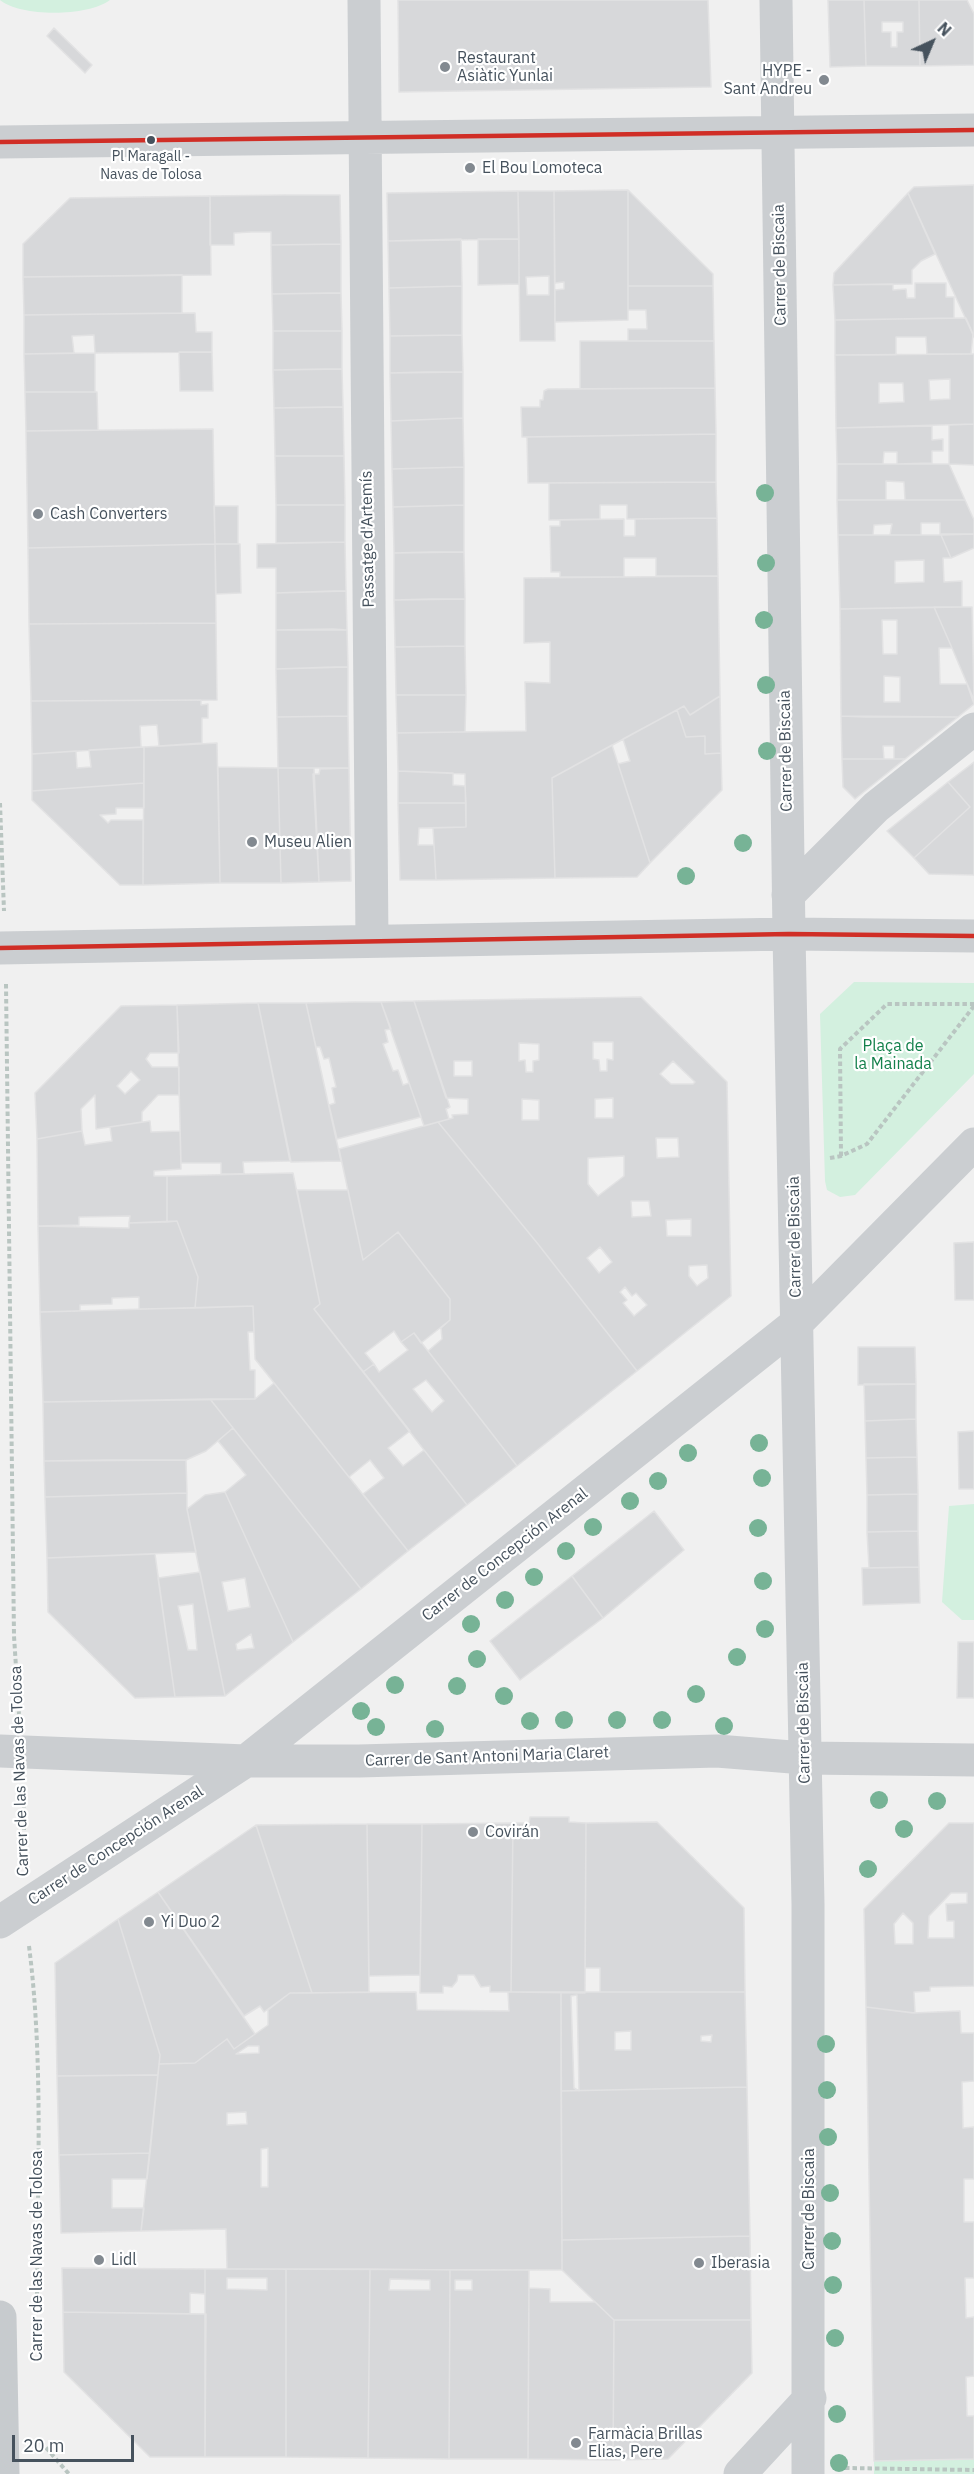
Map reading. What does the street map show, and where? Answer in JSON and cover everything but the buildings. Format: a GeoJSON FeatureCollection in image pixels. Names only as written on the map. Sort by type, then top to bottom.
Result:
{"type":"FeatureCollection","features":[{"type":"Feature","properties":{"kind":"main road"},"geometry":{"type":"LineString","coordinates":[[0,2317],[3,2474]]}},
{"type":"Feature","properties":{"kind":"street","name":"Passatge d'Artemís"},"geometry":{"type":"LineString","coordinates":[[364,0],[372,941]]}},
{"type":"Feature","properties":{"kind":"street","name":"Carrer de Biscaia"},"geometry":{"type":"LineString","coordinates":[[776,0],[788,895],[808,1904],[810,2398],[808,2470]]}},
{"type":"Feature","properties":{"kind":"street"},"geometry":{"type":"LineString","coordinates":[[0,142],[151,142],[364,137],[974,130]]}},
{"type":"Feature","properties":{"kind":"street"},"geometry":{"type":"LineString","coordinates":[[788,895],[876,807],[974,729]]}},
{"type":"Feature","properties":{"kind":"street"},"geometry":{"type":"LineString","coordinates":[[3,947],[789,934],[974,936]]}},
{"type":"Feature","properties":{"kind":"street","name":"Carrer de Concepción Arenal"},"geometry":{"type":"LineString","coordinates":[[12,1914],[246,1761],[797,1323],[974,1144]]}},
{"type":"Feature","properties":{"kind":"street","name":"Carrer de Sant Antoni Maria Claret"},"geometry":{"type":"LineString","coordinates":[[11,1751],[246,1761],[358,1761],[717,1750],[804,1758],[974,1760]]}},
{"type":"Feature","properties":{"kind":"street"},"geometry":{"type":"LineString","coordinates":[[740,2474],[810,2398]]}},
{"type":"Feature","properties":{"kind":"path","name":"Carrer de las Navas de Tolosa"},"geometry":{"type":"LineString","coordinates":[[0,803],[14,1636],[11,1751],[12,1914],[34,1984],[37,2064],[37,2309]]}},
{"type":"Feature","properties":{"kind":"path"},"geometry":{"type":"LineString","coordinates":[[887,1004],[974,1005],[867,1144],[841,1156],[840,1049],[887,1004]]}},
{"type":"Feature","properties":{"kind":"path"},"geometry":{"type":"LineString","coordinates":[[37,2438],[69,2474]]}},
{"type":"Feature","properties":{"kind":"path"},"geometry":{"type":"LineString","coordinates":[[808,2470],[974,2470]]}},
{"type":"Feature","properties":{"kind":"green space"},"geometry":{"type":"Polygon","coordinates":[[[0,0],[110,0],[86,10],[54,13],[23,10],[0,0]]]}},
{"type":"Feature","properties":{"kind":"green space","name":"Plaça de la Mainada"},"geometry":{"type":"Polygon","coordinates":[[[854,982],[974,983],[974,1074],[855,1195],[840,1197],[827,1190],[825,1181],[820,1014],[854,982]]]}},
{"type":"Feature","properties":{"kind":"green space"},"geometry":{"type":"Polygon","coordinates":[[[974,1504],[974,1620],[962,1620],[942,1602],[949,1506],[974,1504]]]}},
{"type":"Feature","properties":{"kind":"green space"},"geometry":{"type":"Polygon","coordinates":[[[974,2459],[974,2474],[874,2474],[874,2461],[974,2459]]]}},
{"type":"Feature","properties":{"kind":"transit line"},"geometry":{"type":"LineString","coordinates":[[0,142],[974,130]]}},
{"type":"Feature","properties":{"kind":"transit line"},"geometry":{"type":"LineString","coordinates":[[0,948],[789,934],[974,936]]}},
{"type":"Feature","properties":{"kind":"place","name":"Restaurant Asiàtic Yunlai"},"geometry":{"type":"Point","coordinates":[445,67]}},
{"type":"Feature","properties":{"kind":"place","name":"HYPE - Sant Andreu"},"geometry":{"type":"Point","coordinates":[824,80]}},
{"type":"Feature","properties":{"kind":"place","name":"Pl Maragall - Navas de Tolosa"},"geometry":{"type":"Point","coordinates":[151,140]}},
{"type":"Feature","properties":{"kind":"place","name":"El Bou Lomoteca"},"geometry":{"type":"Point","coordinates":[470,168]}},
{"type":"Feature","properties":{"kind":"place","name":"Cash Converters"},"geometry":{"type":"Point","coordinates":[38,514]}},
{"type":"Feature","properties":{"kind":"place","name":"Museu Alien"},"geometry":{"type":"Point","coordinates":[252,842]}},
{"type":"Feature","properties":{"kind":"place","name":"Covirán"},"geometry":{"type":"Point","coordinates":[473,1832]}},
{"type":"Feature","properties":{"kind":"place","name":"Yi Duo 2"},"geometry":{"type":"Point","coordinates":[149,1922]}},
{"type":"Feature","properties":{"kind":"place","name":"Lidl"},"geometry":{"type":"Point","coordinates":[99,2260]}},
{"type":"Feature","properties":{"kind":"place","name":"Iberasia"},"geometry":{"type":"Point","coordinates":[699,2263]}},
{"type":"Feature","properties":{"kind":"place","name":"Farmàcia Brillas Elias, Pere"},"geometry":{"type":"Point","coordinates":[576,2443]}}]}
